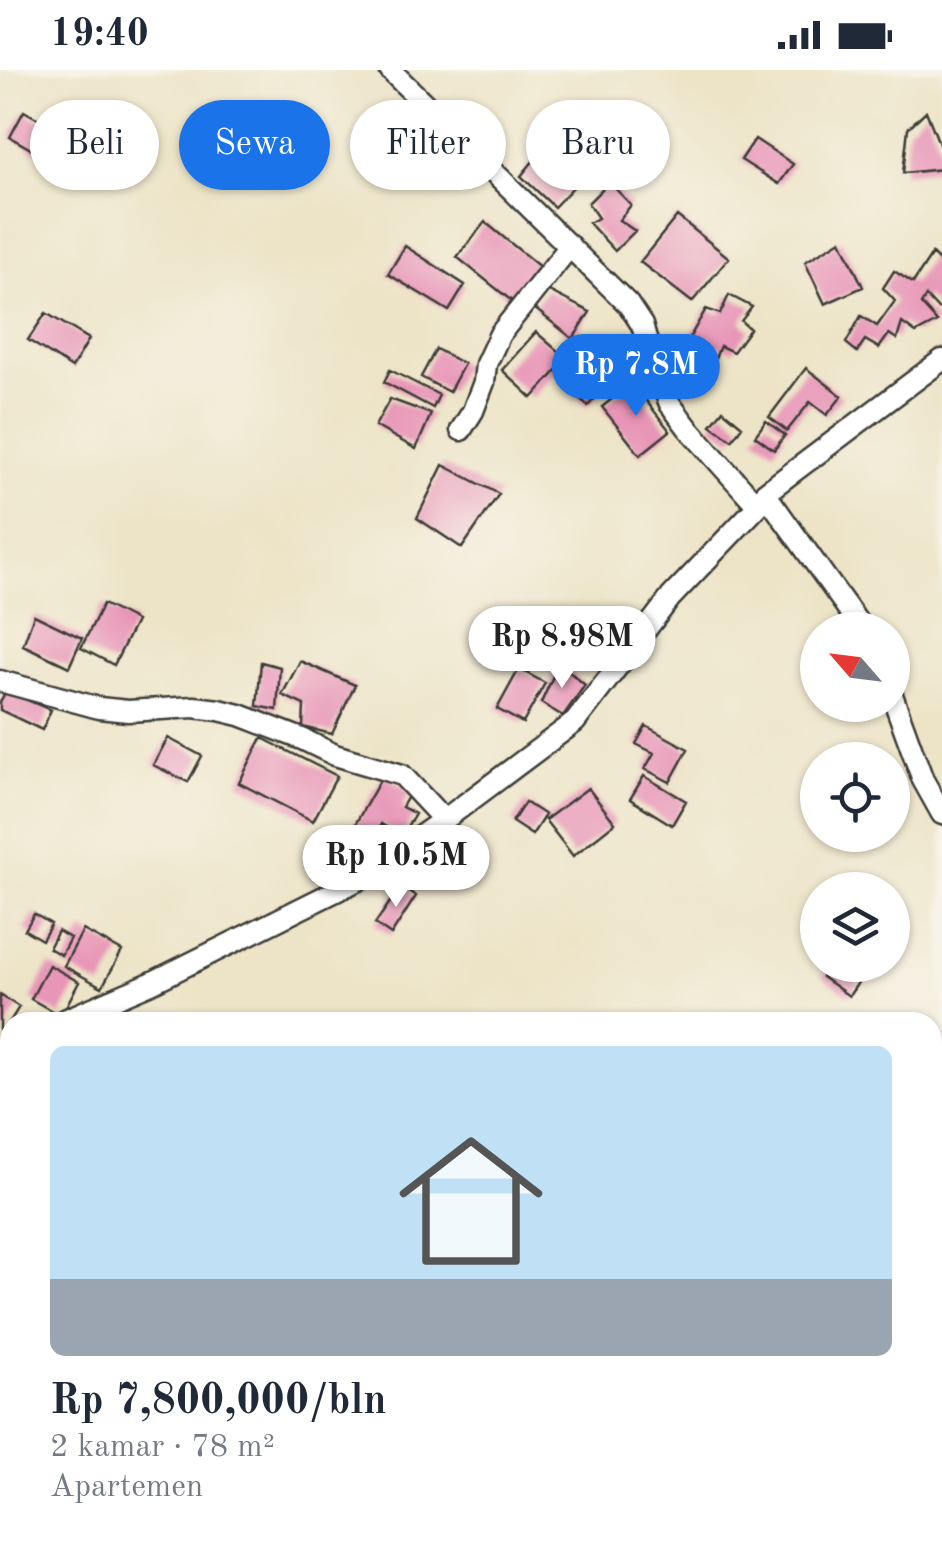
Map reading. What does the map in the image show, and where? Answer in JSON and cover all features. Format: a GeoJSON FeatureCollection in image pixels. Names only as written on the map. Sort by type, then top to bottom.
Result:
{"type":"FeatureCollection","features":[{"type":"Feature","properties":{"kind":"street"},"geometry":{"type":"LineString","coordinates":[[390,70],[628,304],[642,325],[670,404],[762,500],[850,612]]}},
{"type":"Feature","properties":{"kind":"street"},"geometry":{"type":"LineString","coordinates":[[461,430],[473,411],[486,364],[500,334],[570,246]]}},
{"type":"Feature","properties":{"kind":"street"},"geometry":{"type":"LineString","coordinates":[[83,1012],[151,983],[358,880],[574,722],[671,598],[762,500],[942,360]]}},
{"type":"Feature","properties":{"kind":"street"},"geometry":{"type":"LineString","coordinates":[[0,681],[99,708],[128,711],[194,707],[240,715],[334,755],[402,775],[444,820]]}},
{"type":"Feature","properties":{"kind":"street"},"geometry":{"type":"LineString","coordinates":[[902,722],[922,780],[942,814]]}},
{"type":"Feature","properties":{"kind":"building"},"geometry":{"type":"Polygon","coordinates":[[[24,111],[30,114],[30,149],[10,137],[24,111]]]}},
{"type":"Feature","properties":{"kind":"building"},"geometry":{"type":"Polygon","coordinates":[[[926,111],[942,151],[942,169],[903,173],[908,128],[926,111]]]}},
{"type":"Feature","properties":{"kind":"building"},"geometry":{"type":"Polygon","coordinates":[[[755,139],[793,164],[779,184],[741,160],[755,139]]]}},
{"type":"Feature","properties":{"kind":"building"},"geometry":{"type":"Polygon","coordinates":[[[536,190],[570,190],[554,207],[536,190]]]}},
{"type":"Feature","properties":{"kind":"building"},"geometry":{"type":"Polygon","coordinates":[[[601,190],[617,190],[631,205],[619,220],[635,231],[615,251],[589,223],[598,218],[588,203],[601,190]]]}},
{"type":"Feature","properties":{"kind":"building"},"geometry":{"type":"Polygon","coordinates":[[[677,216],[729,258],[692,302],[640,262],[677,216]]]}},
{"type":"Feature","properties":{"kind":"building"},"geometry":{"type":"Polygon","coordinates":[[[485,222],[541,268],[513,302],[457,257],[485,222]]]}},
{"type":"Feature","properties":{"kind":"building"},"geometry":{"type":"Polygon","coordinates":[[[841,240],[863,287],[825,304],[805,262],[841,240]]]}},
{"type":"Feature","properties":{"kind":"building"},"geometry":{"type":"Polygon","coordinates":[[[405,246],[465,285],[449,311],[388,274],[405,246]]]}},
{"type":"Feature","properties":{"kind":"building"},"geometry":{"type":"Polygon","coordinates":[[[932,254],[942,264],[942,308],[938,309],[926,296],[921,304],[937,322],[916,333],[902,323],[897,339],[889,334],[879,348],[865,340],[857,352],[846,343],[861,316],[877,326],[895,301],[883,288],[894,271],[913,283],[932,254]]]}},
{"type":"Feature","properties":{"kind":"building"},"geometry":{"type":"Polygon","coordinates":[[[545,289],[590,312],[573,339],[534,308],[545,289]]]}},
{"type":"Feature","properties":{"kind":"building"},"geometry":{"type":"Polygon","coordinates":[[[729,295],[752,307],[741,321],[750,329],[733,352],[720,346],[712,366],[684,347],[706,309],[720,314],[729,295]]]}},
{"type":"Feature","properties":{"kind":"building"},"geometry":{"type":"Polygon","coordinates":[[[46,313],[89,339],[72,368],[28,340],[46,313]]]}},
{"type":"Feature","properties":{"kind":"building"},"geometry":{"type":"Polygon","coordinates":[[[536,332],[567,359],[532,398],[502,370],[536,332]]]}},
{"type":"Feature","properties":{"kind":"building"},"geometry":{"type":"Polygon","coordinates":[[[436,349],[464,364],[449,392],[421,377],[436,349]]]}},
{"type":"Feature","properties":{"kind":"building"},"geometry":{"type":"Polygon","coordinates":[[[585,349],[615,376],[588,406],[575,394],[579,390],[562,375],[585,349]]]}},
{"type":"Feature","properties":{"kind":"building"},"geometry":{"type":"Polygon","coordinates":[[[806,368],[842,396],[827,415],[810,402],[787,431],[769,417],[806,368]]]}},
{"type":"Feature","properties":{"kind":"building"},"geometry":{"type":"Polygon","coordinates":[[[390,370],[439,395],[433,408],[384,382],[390,370]]]}},
{"type":"Feature","properties":{"kind":"building"},"geometry":{"type":"Polygon","coordinates":[[[632,383],[670,431],[640,455],[602,407],[632,383]]]}},
{"type":"Feature","properties":{"kind":"building"},"geometry":{"type":"Polygon","coordinates":[[[390,399],[431,414],[416,449],[375,426],[390,399]]]}},
{"type":"Feature","properties":{"kind":"building"},"geometry":{"type":"Polygon","coordinates":[[[723,410],[742,426],[732,440],[711,425],[723,410]]]}},
{"type":"Feature","properties":{"kind":"building"},"geometry":{"type":"Polygon","coordinates":[[[766,421],[785,435],[774,450],[755,436],[766,421]]]}},
{"type":"Feature","properties":{"kind":"building"},"geometry":{"type":"Polygon","coordinates":[[[443,465],[499,494],[462,548],[417,518],[443,465]]]}},
{"type":"Feature","properties":{"kind":"building"},"geometry":{"type":"Polygon","coordinates":[[[103,604],[136,621],[114,665],[81,648],[103,604]]]}},
{"type":"Feature","properties":{"kind":"building"},"geometry":{"type":"Polygon","coordinates":[[[34,615],[82,638],[69,667],[23,645],[34,615]]]}},
{"type":"Feature","properties":{"kind":"building"},"geometry":{"type":"Polygon","coordinates":[[[300,661],[355,685],[332,734],[303,727],[304,705],[282,695],[300,661]]]}},
{"type":"Feature","properties":{"kind":"building"},"geometry":{"type":"Polygon","coordinates":[[[261,662],[280,667],[277,710],[257,706],[261,662]]]}},
{"type":"Feature","properties":{"kind":"building"},"geometry":{"type":"Polygon","coordinates":[[[559,663],[585,685],[563,716],[541,703],[559,663]]]}},
{"type":"Feature","properties":{"kind":"building"},"geometry":{"type":"Polygon","coordinates":[[[519,669],[545,683],[523,723],[497,709],[519,669]]]}},
{"type":"Feature","properties":{"kind":"building"},"geometry":{"type":"Polygon","coordinates":[[[6,691],[51,710],[42,730],[0,710],[6,691]]]}},
{"type":"Feature","properties":{"kind":"building"},"geometry":{"type":"Polygon","coordinates":[[[646,726],[688,749],[670,782],[645,769],[654,753],[636,744],[646,726]]]}},
{"type":"Feature","properties":{"kind":"building"},"geometry":{"type":"Polygon","coordinates":[[[168,738],[202,756],[188,782],[153,765],[168,738]]]}},
{"type":"Feature","properties":{"kind":"building"},"geometry":{"type":"Polygon","coordinates":[[[262,738],[337,776],[313,821],[239,783],[262,738]]]}},
{"type":"Feature","properties":{"kind":"building"},"geometry":{"type":"Polygon","coordinates":[[[383,775],[411,791],[402,807],[415,814],[402,836],[381,824],[363,855],[344,844],[383,775]]]}},
{"type":"Feature","properties":{"kind":"building"},"geometry":{"type":"Polygon","coordinates":[[[644,776],[686,801],[672,825],[630,799],[644,776]]]}},
{"type":"Feature","properties":{"kind":"building"},"geometry":{"type":"Polygon","coordinates":[[[588,788],[615,823],[573,856],[545,820],[588,788]]]}},
{"type":"Feature","properties":{"kind":"building"},"geometry":{"type":"Polygon","coordinates":[[[525,802],[545,815],[532,835],[512,822],[525,802]]]}},
{"type":"Feature","properties":{"kind":"building"},"geometry":{"type":"Polygon","coordinates":[[[401,886],[416,896],[391,935],[375,924],[401,886]]]}},
{"type":"Feature","properties":{"kind":"building"},"geometry":{"type":"Polygon","coordinates":[[[34,914],[51,924],[42,940],[25,930],[34,914]]]}},
{"type":"Feature","properties":{"kind":"building"},"geometry":{"type":"Polygon","coordinates":[[[83,930],[122,951],[102,987],[64,966],[83,930]]]}},
{"type":"Feature","properties":{"kind":"building"},"geometry":{"type":"Polygon","coordinates":[[[58,931],[70,938],[61,955],[49,948],[58,931]]]}},
{"type":"Feature","properties":{"kind":"building"},"geometry":{"type":"Polygon","coordinates":[[[49,965],[79,982],[63,1012],[54,1012],[31,999],[49,965]]]}},
{"type":"Feature","properties":{"kind":"building"},"geometry":{"type":"Polygon","coordinates":[[[829,982],[858,982],[849,996],[829,982]]]}},
{"type":"Feature","properties":{"kind":"building"},"geometry":{"type":"Polygon","coordinates":[[[0,995],[19,1007],[16,1012],[0,1012],[0,995]]]}}]}
